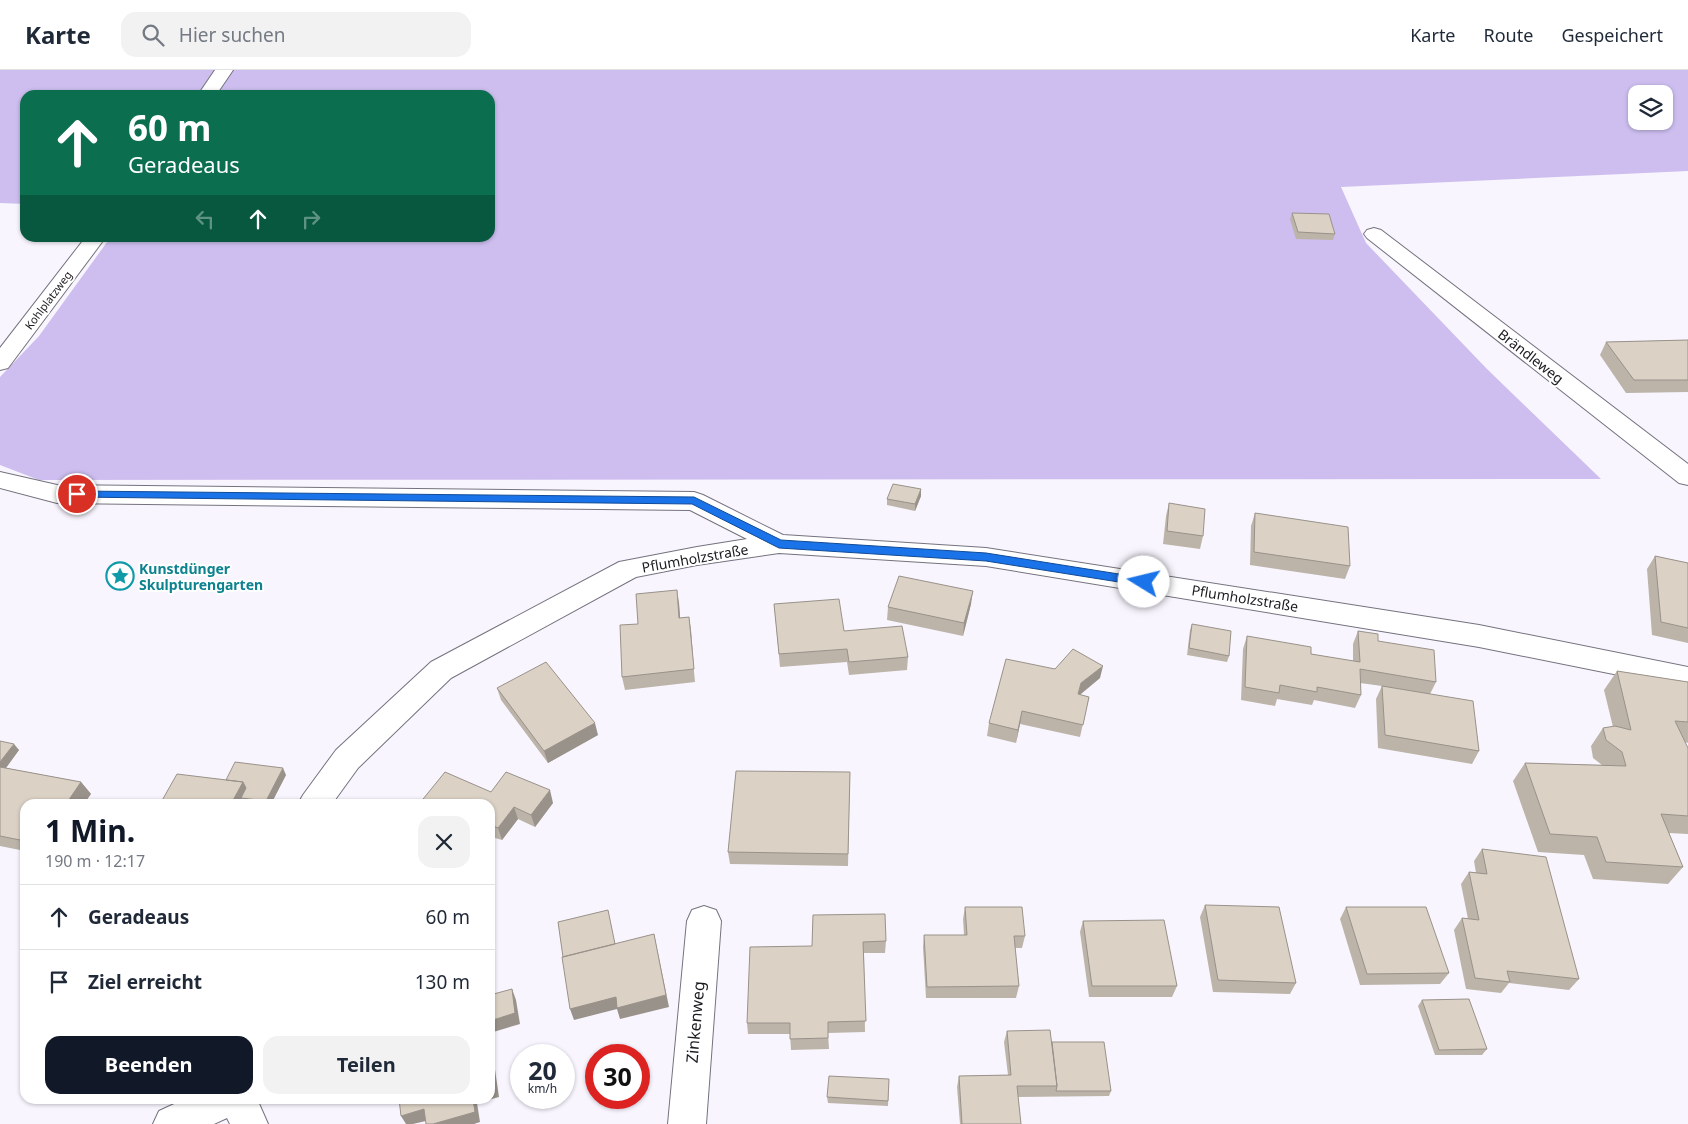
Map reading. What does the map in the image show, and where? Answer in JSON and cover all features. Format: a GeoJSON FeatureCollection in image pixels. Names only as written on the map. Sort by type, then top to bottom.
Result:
{"type":"FeatureCollection","features":[{"type":"Feature","properties":{"kind":"street"},"geometry":{"type":"LineString","coordinates":[[210,90],[224,70]]}},
{"type":"Feature","properties":{"kind":"street","name":"Brändleweg"},"geometry":{"type":"LineString","coordinates":[[1374,234],[1688,477]]}},
{"type":"Feature","properties":{"kind":"street","name":"Kohlplatzweg"},"geometry":{"type":"LineString","coordinates":[[0,363],[92,242]]}},
{"type":"Feature","properties":{"kind":"street"},"geometry":{"type":"LineString","coordinates":[[0,480],[57,494],[694,501],[779,544]]}},
{"type":"Feature","properties":{"kind":"street","name":"Pflumholzstraße"},"geometry":{"type":"LineString","coordinates":[[318,799],[347,759],[441,670],[629,569],[696,556],[779,544],[986,557],[1479,636],[1688,678]]}},
{"type":"Feature","properties":{"kind":"street","name":"Zinkenweg"},"geometry":{"type":"LineString","coordinates":[[687,1124],[704,921]]}},
{"type":"Feature","properties":{"kind":"street"},"geometry":{"type":"LineString","coordinates":[[172,1124],[216,1104]]}},
{"type":"Feature","properties":{"kind":"street"},"geometry":{"type":"LineString","coordinates":[[240,1104],[249,1124]]}},
{"type":"Feature","properties":{"kind":"shaded area"},"geometry":{"type":"Polygon","coordinates":[[[0,70],[1688,70],[1688,171],[1341,187],[1366,243],[1487,369],[1601,479],[39,480],[0,465],[0,377],[39,336],[107,242],[495,242],[495,90],[20,90],[20,204],[0,203],[0,70]]]}},
{"type":"Feature","properties":{"kind":"building"},"geometry":{"type":"Polygon","coordinates":[[[1292,213],[1329,214],[1335,234],[1298,232],[1292,213]]]}},
{"type":"Feature","properties":{"kind":"building"},"geometry":{"type":"Polygon","coordinates":[[[1688,340],[1688,380],[1634,380],[1606,342],[1688,340]]]}},
{"type":"Feature","properties":{"kind":"building"},"geometry":{"type":"Polygon","coordinates":[[[893,484],[921,489],[915,504],[887,499],[893,484]]]}},
{"type":"Feature","properties":{"kind":"building"},"geometry":{"type":"Polygon","coordinates":[[[1169,503],[1205,509],[1203,536],[1167,531],[1169,503]]]}},
{"type":"Feature","properties":{"kind":"building"},"geometry":{"type":"Polygon","coordinates":[[[1255,513],[1348,527],[1350,566],[1254,552],[1255,513]]]}},
{"type":"Feature","properties":{"kind":"building"},"geometry":{"type":"Polygon","coordinates":[[[1655,556],[1688,563],[1688,628],[1661,622],[1655,556]]]}},
{"type":"Feature","properties":{"kind":"building"},"geometry":{"type":"Polygon","coordinates":[[[899,576],[973,591],[964,623],[888,607],[899,576]]]}},
{"type":"Feature","properties":{"kind":"building"},"geometry":{"type":"Polygon","coordinates":[[[677,590],[679,618],[689,617],[694,669],[622,677],[620,625],[638,624],[636,594],[677,590]]]}},
{"type":"Feature","properties":{"kind":"building"},"geometry":{"type":"Polygon","coordinates":[[[839,599],[844,631],[902,626],[908,657],[849,662],[847,649],[779,654],[774,604],[839,599]]]}},
{"type":"Feature","properties":{"kind":"building"},"geometry":{"type":"Polygon","coordinates":[[[1192,624],[1231,631],[1229,656],[1189,648],[1192,624]]]}},
{"type":"Feature","properties":{"kind":"building"},"geometry":{"type":"Polygon","coordinates":[[[1358,631],[1378,634],[1378,641],[1434,650],[1436,682],[1360,669],[1361,695],[1317,687],[1317,692],[1280,685],[1279,693],[1245,687],[1247,636],[1311,647],[1311,654],[1360,662],[1358,631]]]}},
{"type":"Feature","properties":{"kind":"building"},"geometry":{"type":"Polygon","coordinates":[[[1073,649],[1103,666],[1081,683],[1078,694],[1089,697],[1083,725],[1022,711],[1018,730],[989,723],[1006,659],[1055,669],[1073,649]]]}},
{"type":"Feature","properties":{"kind":"building"},"geometry":{"type":"Polygon","coordinates":[[[546,662],[595,723],[544,751],[497,688],[546,662]]]}},
{"type":"Feature","properties":{"kind":"building"},"geometry":{"type":"Polygon","coordinates":[[[1617,671],[1688,682],[1688,722],[1675,721],[1688,748],[1688,816],[1661,814],[1683,867],[1606,862],[1597,837],[1550,834],[1525,763],[1626,766],[1622,752],[1606,740],[1603,728],[1615,726],[1631,730],[1617,671]]]}},
{"type":"Feature","properties":{"kind":"building"},"geometry":{"type":"Polygon","coordinates":[[[1382,686],[1473,701],[1479,751],[1385,735],[1382,686]]]}},
{"type":"Feature","properties":{"kind":"building"},"geometry":{"type":"Polygon","coordinates":[[[0,741],[14,744],[0,762],[0,741]]]}},
{"type":"Feature","properties":{"kind":"building"},"geometry":{"type":"Polygon","coordinates":[[[235,762],[283,768],[267,799],[241,798],[246,788],[243,782],[226,780],[235,762]]]}},
{"type":"Feature","properties":{"kind":"building"},"geometry":{"type":"Polygon","coordinates":[[[0,767],[81,782],[69,799],[20,799],[20,840],[0,836],[0,767]]]}},
{"type":"Feature","properties":{"kind":"building"},"geometry":{"type":"Polygon","coordinates":[[[736,771],[850,772],[848,854],[728,852],[736,771]]]}},
{"type":"Feature","properties":{"kind":"building"},"geometry":{"type":"Polygon","coordinates":[[[445,772],[491,792],[506,772],[550,790],[531,815],[514,807],[498,828],[495,827],[495,799],[423,799],[445,772]]]}},
{"type":"Feature","properties":{"kind":"building"},"geometry":{"type":"Polygon","coordinates":[[[177,774],[243,782],[234,799],[163,799],[177,774]]]}},
{"type":"Feature","properties":{"kind":"building"},"geometry":{"type":"Polygon","coordinates":[[[1482,849],[1546,857],[1579,979],[1507,971],[1510,982],[1475,978],[1462,918],[1479,920],[1469,872],[1487,874],[1482,849]]]}},
{"type":"Feature","properties":{"kind":"building"},"geometry":{"type":"Polygon","coordinates":[[[1205,905],[1279,907],[1296,983],[1218,980],[1205,905]]]}},
{"type":"Feature","properties":{"kind":"building"},"geometry":{"type":"Polygon","coordinates":[[[965,907],[1022,907],[1025,936],[1014,936],[1019,986],[927,987],[924,935],[967,935],[965,907]]]}},
{"type":"Feature","properties":{"kind":"building"},"geometry":{"type":"Polygon","coordinates":[[[1346,907],[1426,907],[1449,973],[1367,974],[1346,907]]]}},
{"type":"Feature","properties":{"kind":"building"},"geometry":{"type":"Polygon","coordinates":[[[608,910],[615,944],[563,957],[558,922],[608,910]]]}},
{"type":"Feature","properties":{"kind":"building"},"geometry":{"type":"Polygon","coordinates":[[[885,914],[886,941],[863,942],[866,1021],[828,1022],[828,1038],[790,1039],[790,1023],[747,1023],[750,947],[812,946],[813,915],[885,914]]]}},
{"type":"Feature","properties":{"kind":"building"},"geometry":{"type":"Polygon","coordinates":[[[1164,920],[1177,986],[1092,986],[1083,921],[1164,920]]]}},
{"type":"Feature","properties":{"kind":"building"},"geometry":{"type":"Polygon","coordinates":[[[654,934],[666,995],[617,1008],[616,997],[570,1009],[562,957],[654,934]]]}},
{"type":"Feature","properties":{"kind":"building"},"geometry":{"type":"Polygon","coordinates":[[[512,989],[515,1013],[495,1019],[495,994],[512,989]]]}},
{"type":"Feature","properties":{"kind":"building"},"geometry":{"type":"Polygon","coordinates":[[[1469,999],[1487,1049],[1439,1050],[1422,1000],[1469,999]]]}},
{"type":"Feature","properties":{"kind":"building"},"geometry":{"type":"Polygon","coordinates":[[[1050,1030],[1057,1086],[1017,1086],[1021,1124],[962,1124],[959,1076],[1011,1075],[1007,1031],[1050,1030]]]}},
{"type":"Feature","properties":{"kind":"building"},"geometry":{"type":"Polygon","coordinates":[[[1052,1042],[1104,1042],[1111,1091],[1056,1091],[1052,1042]]]}},
{"type":"Feature","properties":{"kind":"building"},"geometry":{"type":"Polygon","coordinates":[[[829,1076],[889,1079],[888,1101],[827,1097],[829,1076]]]}},
{"type":"Feature","properties":{"kind":"building"},"geometry":{"type":"Polygon","coordinates":[[[400,1104],[474,1104],[475,1112],[433,1124],[426,1124],[424,1109],[401,1116],[400,1104]]]}},
{"type":"Feature","properties":{"kind":"place","name":"Kunstdünger Skulpturengarten"},"geometry":{"type":"Point","coordinates":[120,576]}},
{"type":"Feature","properties":{"kind":"route"},"geometry":{"type":"LineString","coordinates":[[77,494],[694,501],[779,544],[986,557],[1144,582]]}}]}
